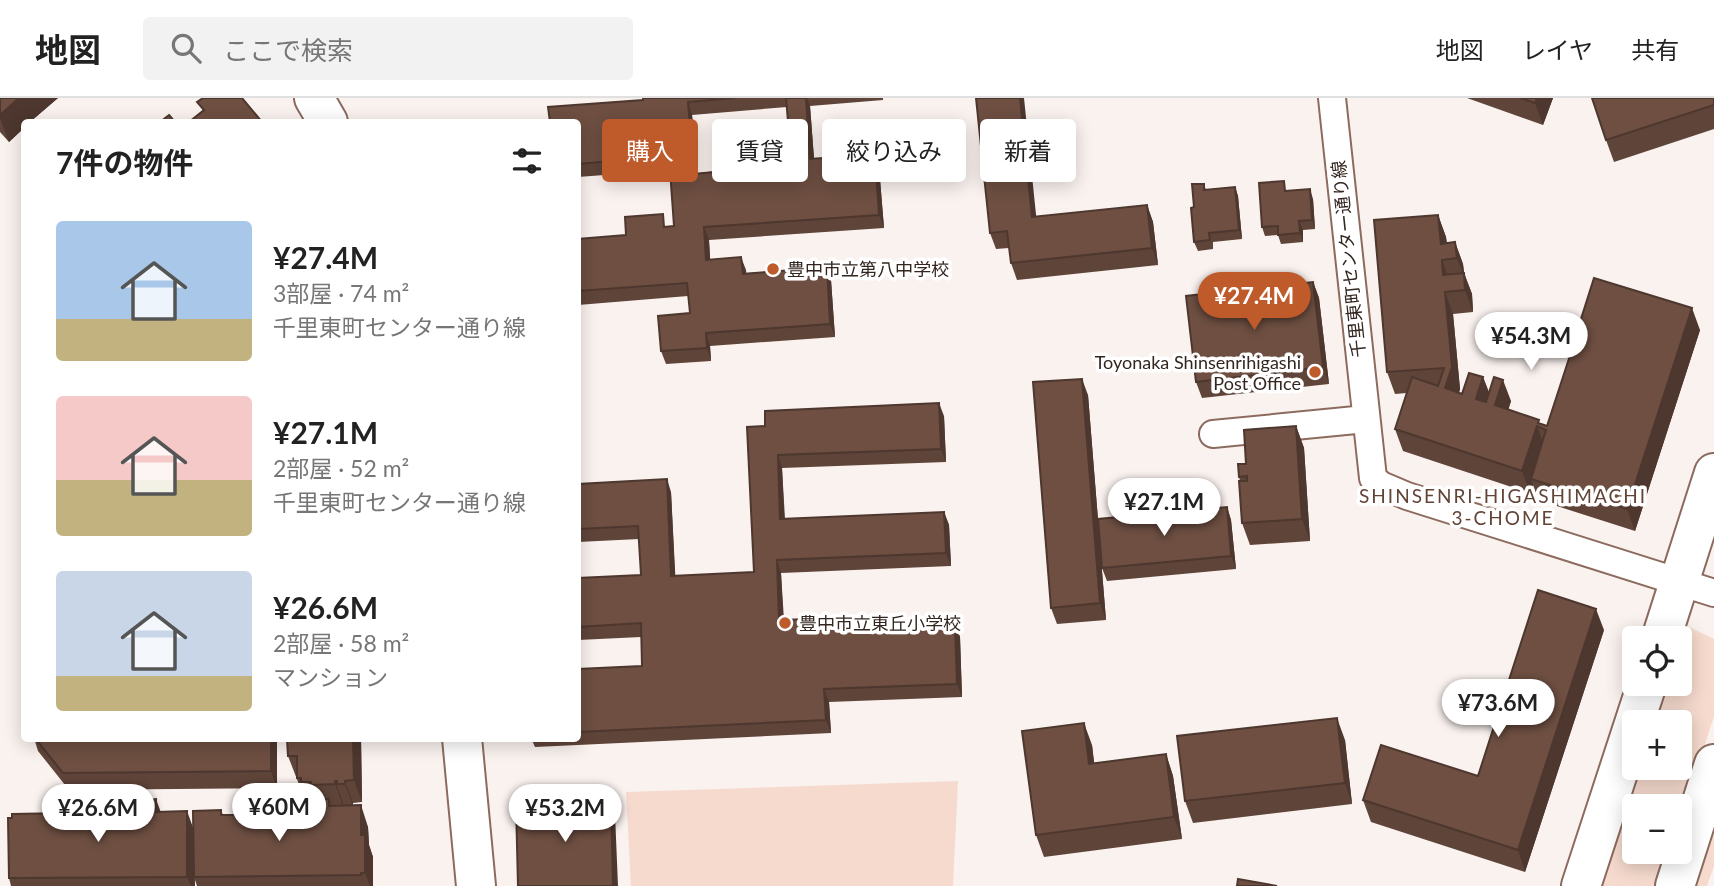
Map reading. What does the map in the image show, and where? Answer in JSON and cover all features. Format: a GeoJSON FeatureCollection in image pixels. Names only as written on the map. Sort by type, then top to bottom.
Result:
{"type":"FeatureCollection","features":[{"type":"Feature","properties":{"kind":"street"},"geometry":{"type":"LineString","coordinates":[[314,98],[326,119]]}},
{"type":"Feature","properties":{"kind":"street","name":"千里東町センター通り線"},"geometry":{"type":"LineString","coordinates":[[1332,98],[1373,478],[1381,485],[1407,496],[1714,593]]}},
{"type":"Feature","properties":{"kind":"street"},"geometry":{"type":"LineString","coordinates":[[1213,434],[1366,419]]}},
{"type":"Feature","properties":{"kind":"street"},"geometry":{"type":"LineString","coordinates":[[1665,626],[1714,473]]}},
{"type":"Feature","properties":{"kind":"street"},"geometry":{"type":"LineString","coordinates":[[1581,886],[1643,696]]}},
{"type":"Feature","properties":{"kind":"street"},"geometry":{"type":"LineString","coordinates":[[462,742],[476,886]]}},
{"type":"Feature","properties":{"kind":"street"},"geometry":{"type":"LineString","coordinates":[[1675,886],[1714,764]]}},
{"type":"Feature","properties":{"kind":"shaded area"},"geometry":{"type":"Polygon","coordinates":[[[1692,628],[1714,639],[1714,716],[1689,794],[1629,794],[1633,780],[1692,780],[1692,710],[1655,710],[1659,696],[1692,696],[1692,628]]]}},
{"type":"Feature","properties":{"kind":"shaded area"},"geometry":{"type":"Polygon","coordinates":[[[958,781],[953,886],[631,886],[626,792],[958,781]]]}},
{"type":"Feature","properties":{"kind":"shaded area"},"geometry":{"type":"Polygon","coordinates":[[[1622,815],[1622,864],[1667,864],[1660,886],[1599,886],[1622,815]]]}},
{"type":"Feature","properties":{"kind":"shaded area"},"geometry":{"type":"Polygon","coordinates":[[[1714,816],[1714,866],[1707,886],[1691,886],[1714,816]]]}},
{"type":"Feature","properties":{"kind":"building"},"geometry":{"type":"Polygon","coordinates":[[[0,98],[19,98],[0,115],[0,98]]]}},
{"type":"Feature","properties":{"kind":"building"},"geometry":{"type":"Polygon","coordinates":[[[203,98],[242,98],[260,119],[193,119],[204,110],[197,102],[203,98]]]}},
{"type":"Feature","properties":{"kind":"building"},"geometry":{"type":"Polygon","coordinates":[[[643,98],[735,98],[688,102],[689,119],[602,119],[602,162],[581,164],[581,119],[550,119],[548,107],[643,98]]]}},
{"type":"Feature","properties":{"kind":"building"},"geometry":{"type":"Polygon","coordinates":[[[786,98],[806,98],[807,119],[788,119],[786,98]]]}},
{"type":"Feature","properties":{"kind":"building"},"geometry":{"type":"Polygon","coordinates":[[[976,98],[1020,98],[1022,119],[980,119],[980,137],[976,98]]]}},
{"type":"Feature","properties":{"kind":"building"},"geometry":{"type":"Polygon","coordinates":[[[1520,98],[1537,98],[1535,103],[1520,98]]]}},
{"type":"Feature","properties":{"kind":"building"},"geometry":{"type":"Polygon","coordinates":[[[1592,98],[1714,98],[1714,105],[1606,140],[1592,98]]]}},
{"type":"Feature","properties":{"kind":"building"},"geometry":{"type":"Polygon","coordinates":[[[808,128],[810,159],[822,158],[822,182],[877,182],[879,215],[704,227],[706,260],[741,257],[743,274],[827,267],[830,324],[706,333],[707,348],[661,351],[658,316],[690,313],[687,283],[581,291],[581,239],[626,235],[625,217],[663,214],[664,227],[674,226],[671,182],[698,182],[698,174],[712,172],[712,182],[808,182],[808,128]]]}},
{"type":"Feature","properties":{"kind":"building"},"geometry":{"type":"Polygon","coordinates":[[[1284,181],[1285,191],[1310,189],[1312,220],[1299,221],[1300,233],[1278,235],[1278,226],[1262,227],[1259,183],[1284,181]]]}},
{"type":"Feature","properties":{"kind":"building"},"geometry":{"type":"Polygon","coordinates":[[[985,182],[1028,182],[1032,217],[1147,205],[1152,248],[1011,263],[1007,231],[990,233],[985,182]]]}},
{"type":"Feature","properties":{"kind":"building"},"geometry":{"type":"Polygon","coordinates":[[[1192,184],[1204,184],[1204,190],[1235,187],[1239,230],[1209,233],[1210,240],[1194,242],[1192,184]]]}},
{"type":"Feature","properties":{"kind":"building"},"geometry":{"type":"Polygon","coordinates":[[[1438,215],[1441,244],[1455,242],[1457,258],[1442,260],[1443,275],[1464,273],[1465,290],[1445,292],[1452,367],[1445,388],[1462,394],[1469,373],[1483,377],[1476,399],[1486,402],[1494,377],[1503,380],[1495,405],[1539,420],[1538,423],[1547,426],[1577,334],[1565,330],[1568,319],[1580,322],[1594,278],[1692,308],[1627,509],[1531,479],[1546,430],[1537,426],[1522,471],[1395,429],[1412,377],[1438,386],[1444,368],[1387,372],[1374,220],[1438,215]]]}},
{"type":"Feature","properties":{"kind":"building"},"geometry":{"type":"Polygon","coordinates":[[[1313,282],[1323,367],[1196,382],[1186,296],[1313,282]]]}},
{"type":"Feature","properties":{"kind":"building"},"geometry":{"type":"Polygon","coordinates":[[[1082,379],[1100,603],[1051,608],[1033,382],[1082,379]]]}},
{"type":"Feature","properties":{"kind":"building"},"geometry":{"type":"Polygon","coordinates":[[[939,403],[941,449],[778,455],[780,519],[944,512],[946,553],[777,560],[779,620],[810,619],[810,630],[955,624],[957,684],[824,689],[826,720],[581,732],[581,669],[642,666],[641,623],[581,627],[581,578],[641,575],[638,526],[581,529],[581,484],[667,479],[671,576],[754,572],[747,427],[765,426],[765,411],[939,403]]]}},
{"type":"Feature","properties":{"kind":"building"},"geometry":{"type":"Polygon","coordinates":[[[1296,426],[1302,519],[1242,523],[1239,481],[1247,481],[1247,476],[1239,477],[1238,464],[1246,464],[1244,430],[1296,426]]]}},
{"type":"Feature","properties":{"kind":"building"},"geometry":{"type":"Polygon","coordinates":[[[1227,507],[1231,556],[1102,568],[1098,519],[1227,507]]]}},
{"type":"Feature","properties":{"kind":"building"},"geometry":{"type":"Polygon","coordinates":[[[1538,590],[1596,609],[1518,850],[1363,800],[1381,745],[1478,776],[1538,590]]]}},
{"type":"Feature","properties":{"kind":"building"},"geometry":{"type":"Polygon","coordinates":[[[1337,718],[1345,783],[1185,801],[1177,736],[1337,718]]]}},
{"type":"Feature","properties":{"kind":"building"},"geometry":{"type":"Polygon","coordinates":[[[1084,723],[1089,764],[1166,754],[1174,817],[1036,835],[1022,731],[1084,723]]]}},
{"type":"Feature","properties":{"kind":"building"},"geometry":{"type":"Polygon","coordinates":[[[38,742],[271,742],[271,771],[63,773],[38,742]]]}},
{"type":"Feature","properties":{"kind":"building"},"geometry":{"type":"Polygon","coordinates":[[[287,742],[353,742],[354,780],[345,781],[345,784],[337,784],[337,781],[335,784],[311,785],[311,782],[301,782],[301,778],[297,778],[297,756],[288,756],[287,742]]]}},
{"type":"Feature","properties":{"kind":"building"},"geometry":{"type":"Polygon","coordinates":[[[238,798],[247,798],[247,814],[317,813],[317,799],[329,799],[329,806],[361,805],[361,835],[365,835],[365,873],[194,877],[193,811],[221,810],[221,815],[238,815],[238,798]]]}},
{"type":"Feature","properties":{"kind":"building"},"geometry":{"type":"Polygon","coordinates":[[[67,799],[77,799],[77,813],[147,812],[146,800],[156,799],[156,812],[187,811],[187,877],[9,878],[8,818],[12,818],[12,814],[68,813],[67,799]]]}},
{"type":"Feature","properties":{"kind":"building"},"geometry":{"type":"Polygon","coordinates":[[[611,801],[613,886],[518,886],[516,804],[611,801]]]}},
{"type":"Feature","properties":{"kind":"building"},"geometry":{"type":"Polygon","coordinates":[[[1238,879],[1277,886],[1237,886],[1238,879]]]}},
{"type":"Feature","properties":{"kind":"place","name":"豊中市立第八中学校"},"geometry":{"type":"Point","coordinates":[773,269]}},
{"type":"Feature","properties":{"kind":"place","name":"Toyonaka Shinsenrihigashi Post Office"},"geometry":{"type":"Point","coordinates":[1315,372]}},
{"type":"Feature","properties":{"kind":"place","name":"豊中市立東丘小学校"},"geometry":{"type":"Point","coordinates":[785,623]}},
{"type":"Feature","properties":{"kind":"district","name":"SHINSENRI-HIGASHIMACHI 3-CHOME"},"geometry":{"type":"Point","coordinates":[1503,506]}}]}
